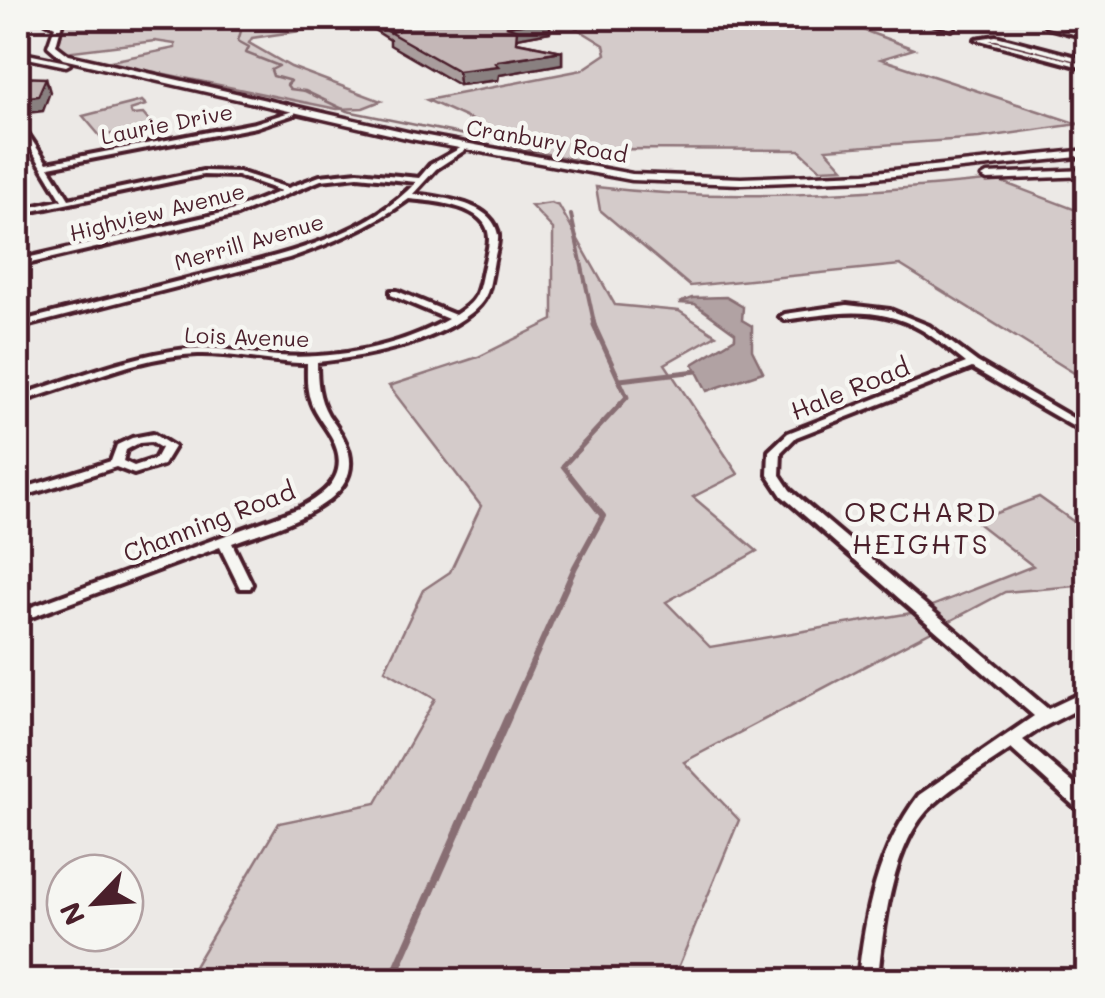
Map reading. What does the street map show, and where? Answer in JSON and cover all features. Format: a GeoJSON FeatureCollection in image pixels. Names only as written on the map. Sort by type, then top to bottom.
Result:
{"type":"FeatureCollection","features":[{"type":"Feature","properties":{"kind":"main road"},"geometry":{"type":"LineString","coordinates":[[18,54],[52,46],[59,25],[43,18]]}},
{"type":"Feature","properties":{"kind":"main road","name":"Cranbury Road"},"geometry":{"type":"LineString","coordinates":[[52,46],[58,54],[85,62],[560,174],[669,186],[758,188],[921,180],[1088,161]]}},
{"type":"Feature","properties":{"kind":"main road","name":"Cranbury Road"},"geometry":{"type":"LineString","coordinates":[[18,54],[463,149],[593,172],[686,180],[847,177],[1008,164],[1088,153]]}},
{"type":"Feature","properties":{"kind":"main road"},"geometry":{"type":"LineString","coordinates":[[1008,164],[1056,165],[1088,172]]}},
{"type":"Feature","properties":{"kind":"main road"},"geometry":{"type":"LineString","coordinates":[[921,180],[1088,172]]}},
{"type":"Feature","properties":{"kind":"street"},"geometry":{"type":"LineString","coordinates":[[596,18],[627,18]]}},
{"type":"Feature","properties":{"kind":"street"},"geometry":{"type":"LineString","coordinates":[[919,18],[951,27]]}},
{"type":"Feature","properties":{"kind":"street"},"geometry":{"type":"LineString","coordinates":[[1050,18],[1046,22],[1050,26],[1088,37]]}},
{"type":"Feature","properties":{"kind":"street"},"geometry":{"type":"LineString","coordinates":[[996,38],[1084,65],[980,39],[996,38]]}},
{"type":"Feature","properties":{"kind":"street","name":"Laurie Drive"},"geometry":{"type":"LineString","coordinates":[[47,164],[256,125],[293,113]]}},
{"type":"Feature","properties":{"kind":"street"},"geometry":{"type":"LineString","coordinates":[[25,134],[67,202]]}},
{"type":"Feature","properties":{"kind":"street","name":"Merrill Avenue"},"geometry":{"type":"LineString","coordinates":[[18,326],[304,250],[368,223],[463,149]]}},
{"type":"Feature","properties":{"kind":"street"},"geometry":{"type":"LineString","coordinates":[[18,212],[212,172],[239,174],[284,190]]}},
{"type":"Feature","properties":{"kind":"street","name":"Highview Avenue"},"geometry":{"type":"LineString","coordinates":[[18,263],[234,213],[308,180],[347,174],[420,180]]}},
{"type":"Feature","properties":{"kind":"street","name":"Lois Avenue"},"geometry":{"type":"LineString","coordinates":[[18,399],[182,353],[220,352],[312,360],[353,354],[414,337],[454,318],[477,304],[487,286],[494,235],[491,226],[476,212],[456,203],[407,196]]}},
{"type":"Feature","properties":{"kind":"street"},"geometry":{"type":"LineString","coordinates":[[394,294],[454,318]]}},
{"type":"Feature","properties":{"kind":"street"},"geometry":{"type":"LineString","coordinates":[[785,316],[847,308],[887,312],[926,328],[973,364],[1088,432]]}},
{"type":"Feature","properties":{"kind":"street","name":"Channing Road"},"geometry":{"type":"LineString","coordinates":[[18,617],[308,509],[341,480],[346,459],[315,406],[309,381],[312,360]]}},
{"type":"Feature","properties":{"kind":"street","name":"Hale Road"},"geometry":{"type":"LineString","coordinates":[[973,364],[792,435],[775,452],[774,475],[786,494],[1047,718]]}},
{"type":"Feature","properties":{"kind":"street"},"geometry":{"type":"LineString","coordinates":[[18,494],[116,463]]}},
{"type":"Feature","properties":{"kind":"street"},"geometry":{"type":"LineString","coordinates":[[224,541],[245,584]]}},
{"type":"Feature","properties":{"kind":"street"},"geometry":{"type":"LineString","coordinates":[[868,980],[886,874],[913,815],[925,800],[1012,740],[1088,696]]}},
{"type":"Feature","properties":{"kind":"street"},"geometry":{"type":"LineString","coordinates":[[1012,740],[1088,806]]}},
{"type":"Feature","properties":{"kind":"shaded area"},"geometry":{"type":"Polygon","coordinates":[[[54,18],[356,18],[348,24],[252,38],[249,43],[291,67],[381,101],[363,108],[337,109],[106,62],[175,48],[175,44],[155,41],[65,52],[58,47],[64,24],[54,18]]]}},
{"type":"Feature","properties":{"kind":"shaded area"},"geometry":{"type":"Polygon","coordinates":[[[627,18],[831,18],[914,49],[881,59],[1078,124],[979,138],[826,149],[843,168],[820,169],[799,150],[610,149],[587,162],[506,146],[509,137],[427,100],[582,70],[606,54],[604,45],[573,26],[627,18]]]}},
{"type":"Feature","properties":{"kind":"shaded area"},"geometry":{"type":"Polygon","coordinates":[[[142,101],[146,105],[130,110],[132,115],[143,114],[154,127],[100,136],[83,116],[142,101]]]}},
{"type":"Feature","properties":{"kind":"shaded area"},"geometry":{"type":"Polygon","coordinates":[[[997,180],[1087,214],[1087,381],[900,265],[690,286],[600,210],[596,187],[746,195],[897,189],[997,180]]]}},
{"type":"Feature","properties":{"kind":"shaded area"},"geometry":{"type":"Polygon","coordinates":[[[531,206],[559,206],[615,305],[679,311],[716,335],[665,364],[738,474],[693,497],[757,551],[666,602],[710,647],[917,612],[1033,566],[975,521],[1039,497],[1080,526],[1087,522],[1087,585],[1005,592],[684,762],[739,820],[673,980],[186,980],[279,823],[376,803],[435,699],[385,670],[423,590],[450,572],[481,506],[389,386],[478,357],[553,320],[553,229],[531,206]]]}},
{"type":"Feature","properties":{"kind":"shaded area"},"geometry":{"type":"Polygon","coordinates":[[[726,297],[743,307],[742,320],[752,326],[752,350],[763,372],[707,391],[693,364],[735,338],[735,333],[695,304],[679,303],[692,298],[726,297]]]}},
{"type":"Feature","properties":{"kind":"building"},"geometry":{"type":"Polygon","coordinates":[[[372,18],[545,18],[550,20],[506,26],[517,30],[516,42],[562,51],[458,71],[372,18]]]}},
{"type":"Feature","properties":{"kind":"building"},"geometry":{"type":"Polygon","coordinates":[[[18,77],[46,78],[38,96],[18,98],[18,77]]]}},
{"type":"Feature","properties":{"kind":"waterway"},"geometry":{"type":"LineString","coordinates":[[240,18],[231,23],[241,31],[238,41],[249,47],[246,53],[279,66],[271,70],[273,76],[291,81],[287,85],[290,89],[305,91],[347,111],[465,135]]}},
{"type":"Feature","properties":{"kind":"waterway"},"geometry":{"type":"LineString","coordinates":[[571,215],[595,327]]}},
{"type":"Feature","properties":{"kind":"waterway"},"geometry":{"type":"LineString","coordinates":[[590,500],[563,466],[627,397],[594,325]]}},
{"type":"Feature","properties":{"kind":"waterway"},"geometry":{"type":"LineString","coordinates":[[620,380],[697,371]]}},
{"type":"Feature","properties":{"kind":"waterway"},"geometry":{"type":"LineString","coordinates":[[507,720],[575,567],[603,516],[588,497]]}},
{"type":"Feature","properties":{"kind":"waterway"},"geometry":{"type":"LineString","coordinates":[[392,980],[508,717]]}},
{"type":"Feature","properties":{"kind":"district","name":"ORCHARD HEIGHTS"},"geometry":{"type":"Point","coordinates":[921,528]}}]}
